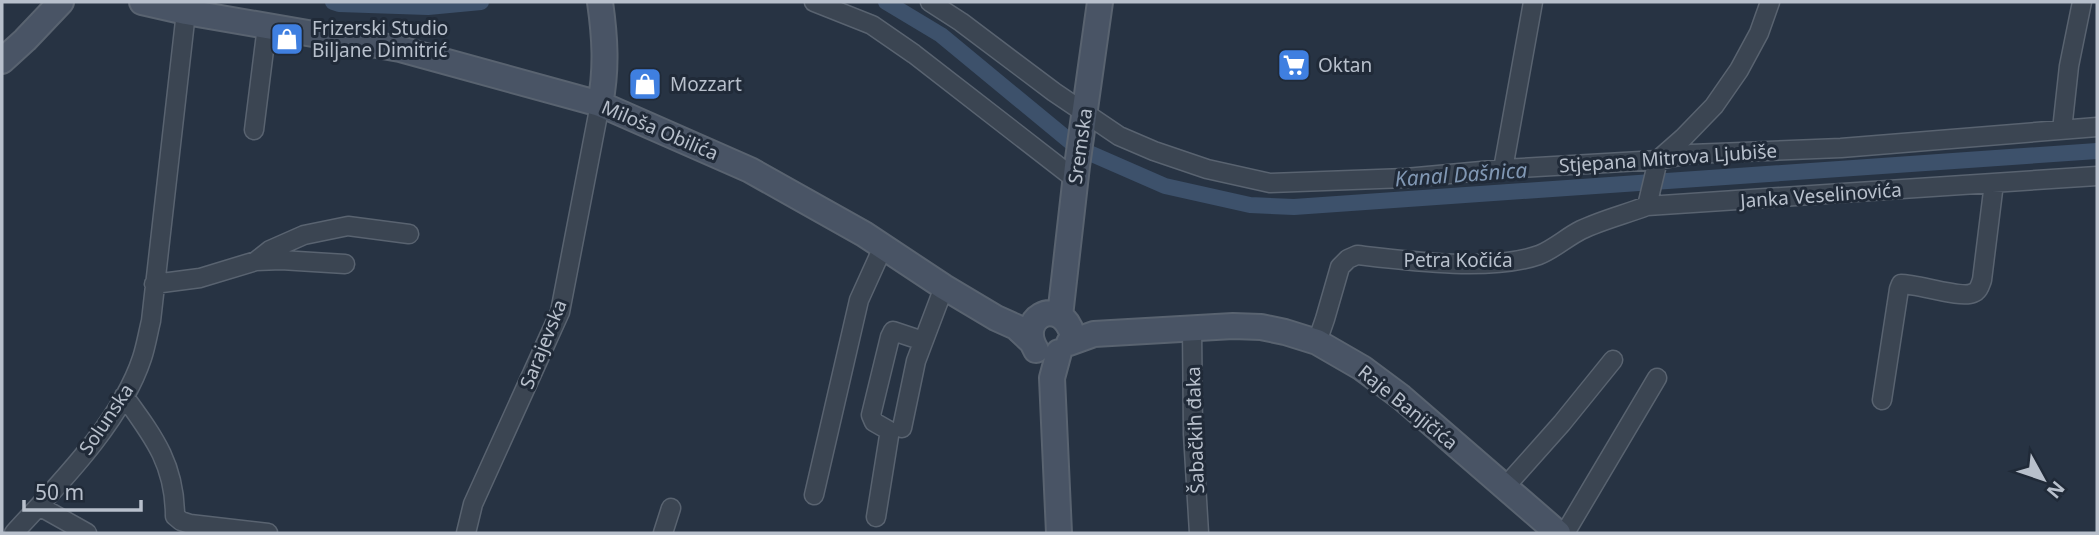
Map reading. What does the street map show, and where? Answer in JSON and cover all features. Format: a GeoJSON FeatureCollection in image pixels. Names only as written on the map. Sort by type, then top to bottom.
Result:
{"type":"FeatureCollection","features":[{"type":"Feature","properties":{"kind":"main road"},"geometry":{"type":"LineString","coordinates":[[2,61],[61,2]]}},
{"type":"Feature","properties":{"kind":"main road","name":"Miloša Obilića"},"geometry":{"type":"LineString","coordinates":[[142,2],[187,7],[267,26],[400,49],[600,104],[750,170],[864,234],[944,287],[1046,331],[1094,334]]}},
{"type":"Feature","properties":{"kind":"main road"},"geometry":{"type":"LineString","coordinates":[[600,104],[606,77],[603,2]]}},
{"type":"Feature","properties":{"kind":"main road","name":"Sremska"},"geometry":{"type":"LineString","coordinates":[[1059,533],[1052,378],[1046,331],[1063,291],[1076,172],[1100,2]]}},
{"type":"Feature","properties":{"kind":"main road","name":"Raje Banjičića"},"geometry":{"type":"LineString","coordinates":[[1094,334],[1192,327],[1261,327],[1317,342],[1362,368],[1401,397],[1558,533]]}},
{"type":"Feature","properties":{"kind":"street"},"geometry":{"type":"LineString","coordinates":[[814,2],[872,26],[915,54],[1076,172]]}},
{"type":"Feature","properties":{"kind":"street","name":"Stjepana Mitrova Ljubiše"},"geometry":{"type":"LineString","coordinates":[[930,2],[1119,136],[1207,169],[1270,183],[1406,178],[1503,169],[1657,166],[1691,155],[1841,148],[2097,127]]}},
{"type":"Feature","properties":{"kind":"street"},"geometry":{"type":"LineString","coordinates":[[1503,169],[1533,2]]}},
{"type":"Feature","properties":{"kind":"street"},"geometry":{"type":"LineString","coordinates":[[1649,201],[1657,166],[1714,106],[1727,88],[1759,33],[1770,2]]}},
{"type":"Feature","properties":{"kind":"street"},"geometry":{"type":"LineString","coordinates":[[2062,130],[2069,66],[2082,2]]}},
{"type":"Feature","properties":{"kind":"street","name":"Solunska"},"geometry":{"type":"LineString","coordinates":[[14,533],[102,432],[143,357],[151,321],[187,7]]}},
{"type":"Feature","properties":{"kind":"street"},"geometry":{"type":"LineString","coordinates":[[254,130],[267,26]]}},
{"type":"Feature","properties":{"kind":"street","name":"Sarajevska"},"geometry":{"type":"LineString","coordinates":[[467,533],[473,504],[560,312],[600,104]]}},
{"type":"Feature","properties":{"kind":"street","name":"Janka Veselinovića"},"geometry":{"type":"LineString","coordinates":[[1649,201],[2097,176]]}},
{"type":"Feature","properties":{"kind":"street"},"geometry":{"type":"LineString","coordinates":[[1882,401],[1901,284],[1972,295],[1979,289],[1994,183]]}},
{"type":"Feature","properties":{"kind":"street","name":"Petra Kočića"},"geometry":{"type":"LineString","coordinates":[[1317,342],[1340,267],[1348,259],[1357,256],[1440,262],[1518,261],[1542,254],[1582,229],[1649,201]]}},
{"type":"Feature","properties":{"kind":"street"},"geometry":{"type":"LineString","coordinates":[[256,261],[270,250],[304,235],[348,226],[409,234]]}},
{"type":"Feature","properties":{"kind":"street"},"geometry":{"type":"LineString","coordinates":[[814,495],[859,300],[883,247]]}},
{"type":"Feature","properties":{"kind":"street"},"geometry":{"type":"LineString","coordinates":[[154,284],[200,278],[256,261],[345,264]]}},
{"type":"Feature","properties":{"kind":"street"},"geometry":{"type":"LineString","coordinates":[[902,428],[916,361],[944,287]]}},
{"type":"Feature","properties":{"kind":"street","name":"Šabačkih đaka"},"geometry":{"type":"LineString","coordinates":[[1192,327],[1193,434],[1199,533]]}},
{"type":"Feature","properties":{"kind":"street"},"geometry":{"type":"LineString","coordinates":[[876,517],[888,430],[874,422],[871,415],[890,337],[893,331],[923,341]]}},
{"type":"Feature","properties":{"kind":"street"},"geometry":{"type":"LineString","coordinates":[[1505,487],[1613,360]]}},
{"type":"Feature","properties":{"kind":"street"},"geometry":{"type":"LineString","coordinates":[[1565,533],[1657,378]]}},
{"type":"Feature","properties":{"kind":"street"},"geometry":{"type":"LineString","coordinates":[[124,396],[163,455],[171,476],[175,516],[190,524],[268,533]]}},
{"type":"Feature","properties":{"kind":"street"},"geometry":{"type":"LineString","coordinates":[[39,506],[87,533]]}},
{"type":"Feature","properties":{"kind":"street"},"geometry":{"type":"LineString","coordinates":[[663,533],[671,508]]}},
{"type":"Feature","properties":{"kind":"waterway","name":"Kanal Dašnica"},"geometry":{"type":"LineString","coordinates":[[333,2],[428,7],[481,2]]}},
{"type":"Feature","properties":{"kind":"waterway","name":"Kanal Dašnica"},"geometry":{"type":"LineString","coordinates":[[886,2],[941,35],[1078,148],[1165,186],[1250,205],[1294,207],[2097,151]]}},
{"type":"Feature","properties":{"kind":"place","name":"Frizerski Studio Biljane Dimitrić"},"geometry":{"type":"Point","coordinates":[287,39]}},
{"type":"Feature","properties":{"kind":"place","name":"Oktan"},"geometry":{"type":"Point","coordinates":[1294,65]}},
{"type":"Feature","properties":{"kind":"place","name":"Mozzart"},"geometry":{"type":"Point","coordinates":[645,84]}}]}
